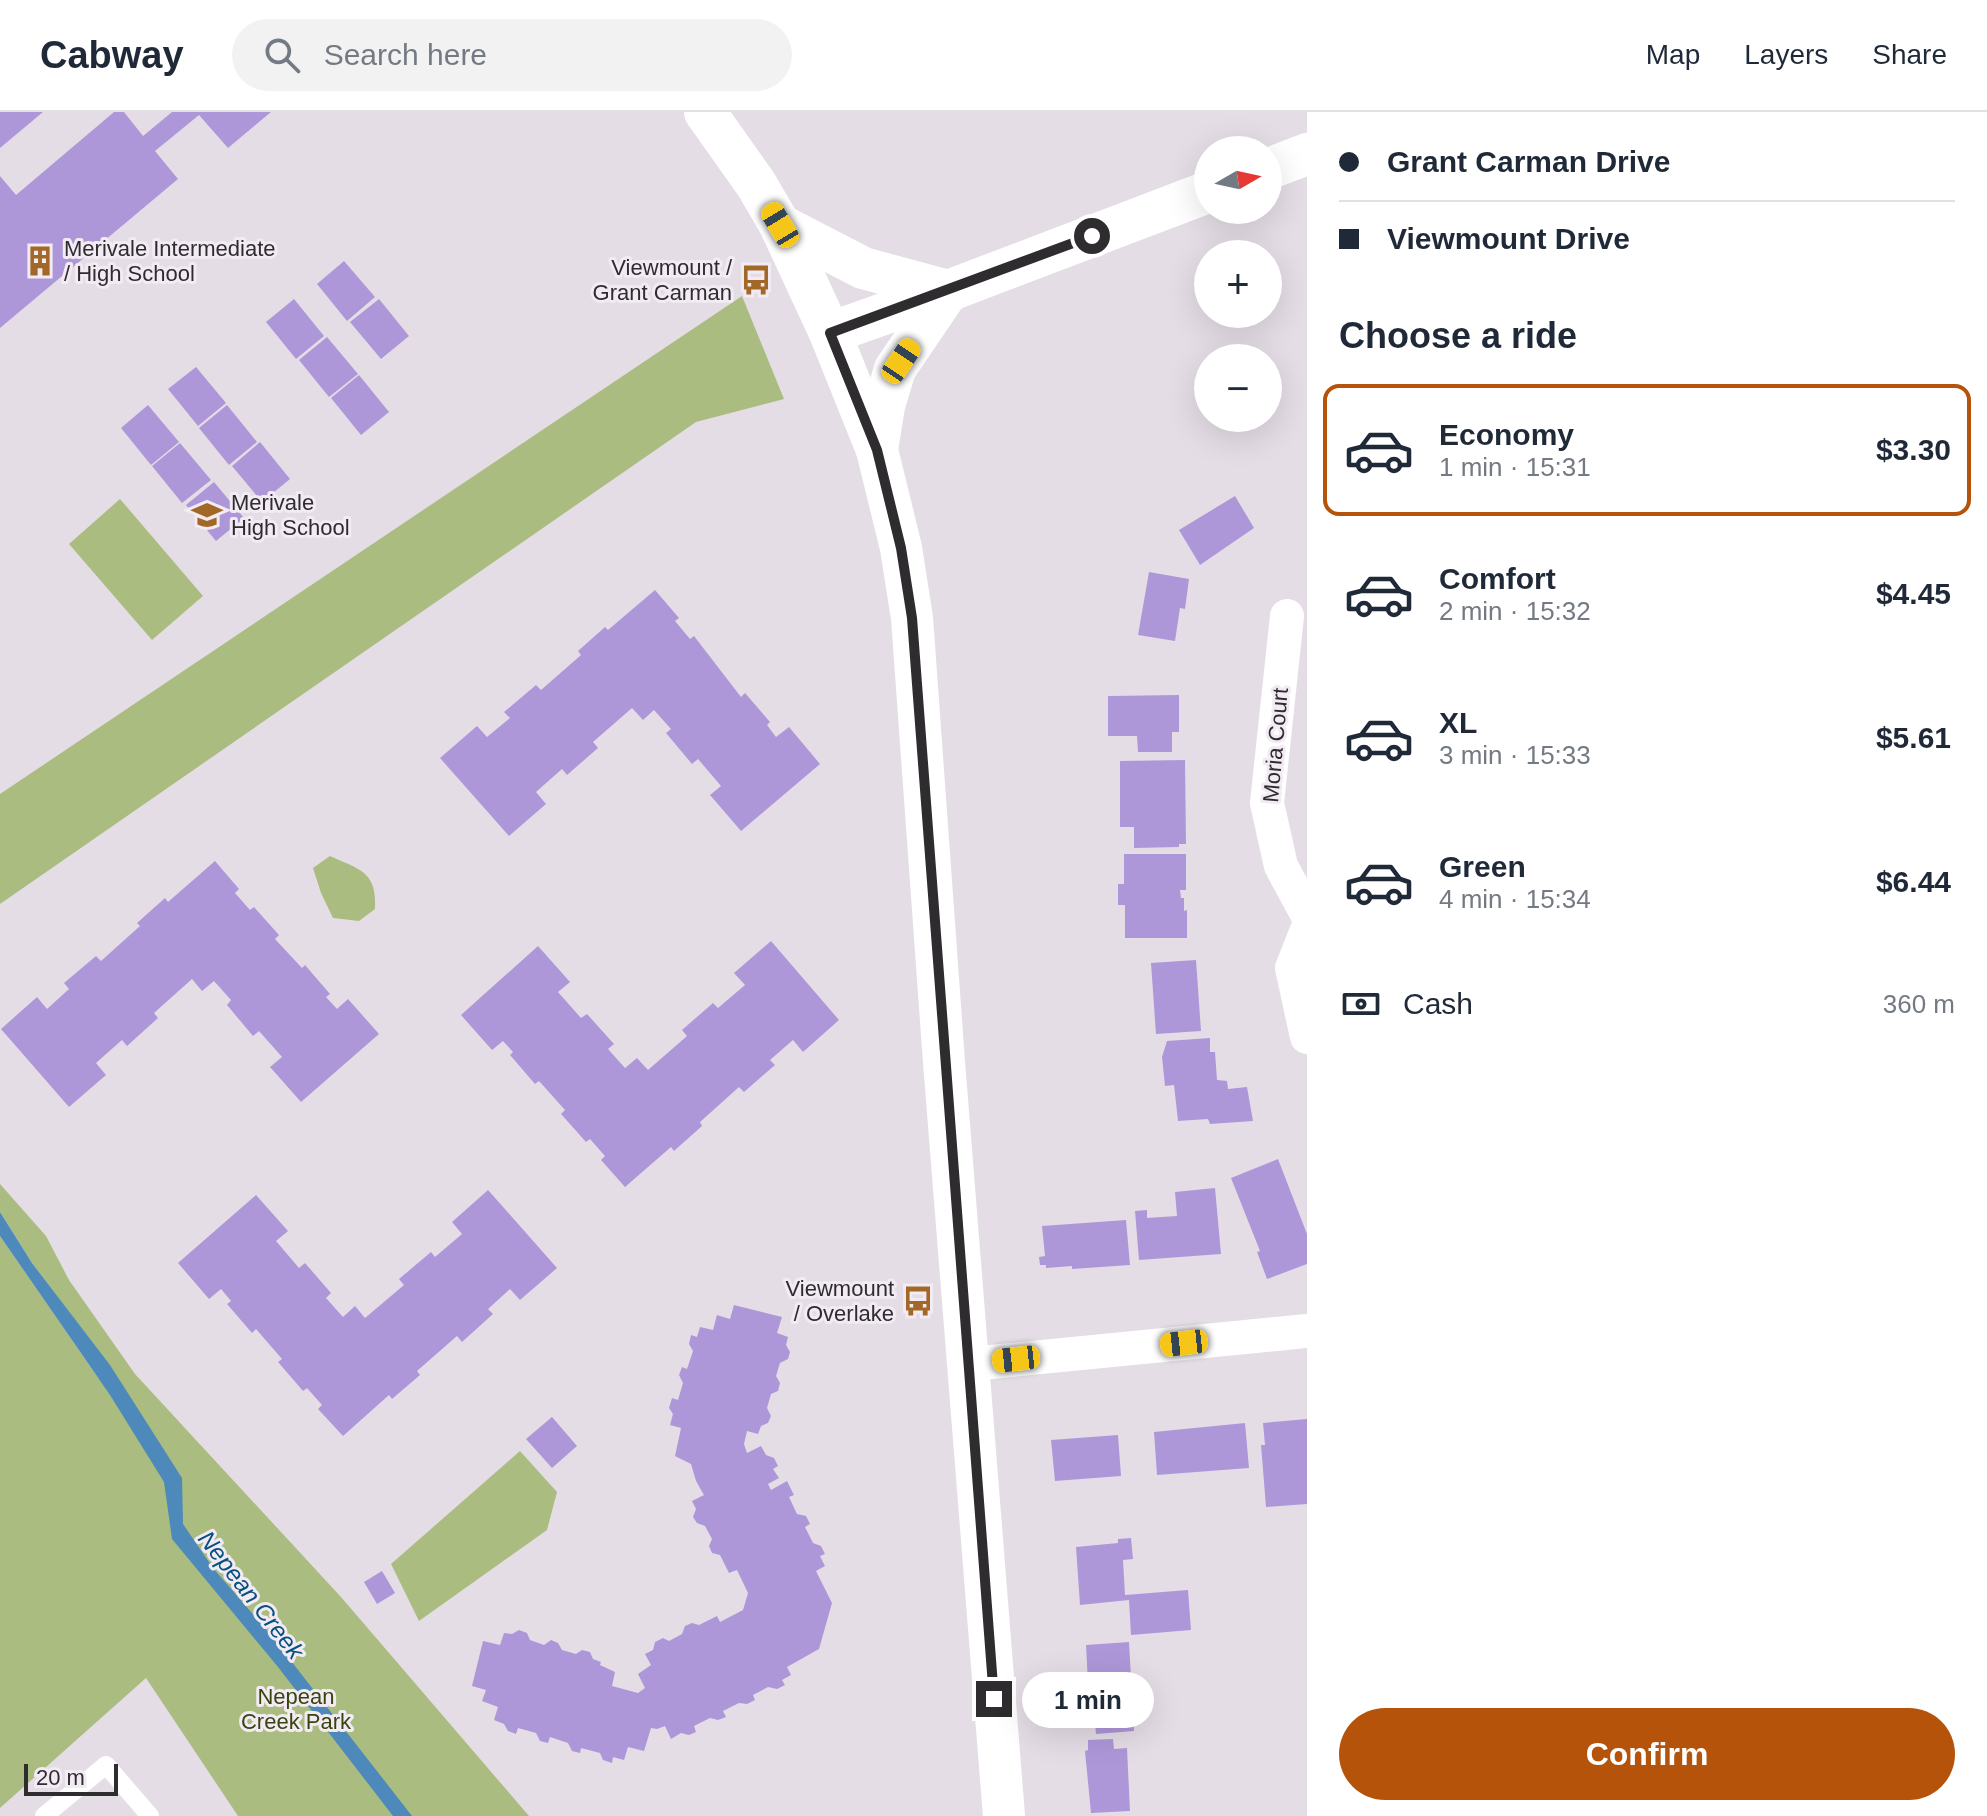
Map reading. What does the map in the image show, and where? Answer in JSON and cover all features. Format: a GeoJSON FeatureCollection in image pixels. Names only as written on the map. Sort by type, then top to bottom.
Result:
{"type":"FeatureCollection","features":[{"type":"Feature","properties":{"kind":"street"},"geometry":{"type":"LineString","coordinates":[[705,112],[756,184],[780,225],[830,333],[877,450],[901,548],[912,618],[1004,1816]]}},
{"type":"Feature","properties":{"kind":"street"},"geometry":{"type":"LineString","coordinates":[[1282,164],[1307,154]]}},
{"type":"Feature","properties":{"kind":"street"},"geometry":{"type":"LineString","coordinates":[[830,333],[1194,197]]}},
{"type":"Feature","properties":{"kind":"street"},"geometry":{"type":"LineString","coordinates":[[780,225],[863,268],[948,291]]}},
{"type":"Feature","properties":{"kind":"street"},"geometry":{"type":"LineString","coordinates":[[877,450],[884,406],[895,369],[948,291]]}},
{"type":"Feature","properties":{"kind":"street","name":"Moria Court"},"geometry":{"type":"LineString","coordinates":[[1287,616],[1267,803],[1281,866],[1307,914]]}},
{"type":"Feature","properties":{"kind":"street"},"geometry":{"type":"LineString","coordinates":[[1307,930],[1292,968],[1307,1037]]}},
{"type":"Feature","properties":{"kind":"street"},"geometry":{"type":"LineString","coordinates":[[970,1364],[1307,1331]]}},
{"type":"Feature","properties":{"kind":"lane"},"geometry":{"type":"LineString","coordinates":[[44,1816],[106,1765],[150,1816]]}},
{"type":"Feature","properties":{"kind":"green space"},"geometry":{"type":"Polygon","coordinates":[[[742,296],[784,399],[696,422],[0,904],[0,794],[742,296]]]}},
{"type":"Feature","properties":{"kind":"green space"},"geometry":{"type":"Polygon","coordinates":[[[120,499],[203,596],[152,640],[69,544],[120,499]]]}},
{"type":"Feature","properties":{"kind":"green space"},"geometry":{"type":"Polygon","coordinates":[[[330,856],[370,879],[375,909],[359,921],[333,918],[321,893],[313,868],[330,856]]]}},
{"type":"Feature","properties":{"kind":"green space","name":"Nepean Creek Park"},"geometry":{"type":"Polygon","coordinates":[[[0,1184],[46,1236],[69,1280],[135,1374],[341,1597],[529,1816],[238,1816],[146,1678],[0,1808],[0,1236],[99,1379],[113,1370],[32,1263],[0,1212],[0,1184]]]}},
{"type":"Feature","properties":{"kind":"green space"},"geometry":{"type":"Polygon","coordinates":[[[520,1451],[557,1492],[547,1530],[419,1621],[391,1564],[520,1451]]]}},
{"type":"Feature","properties":{"kind":"water","name":"Nepean Creek"},"geometry":{"type":"Polygon","coordinates":[[[0,1212],[32,1263],[110,1365],[182,1478],[183,1524],[213,1568],[270,1634],[412,1816],[393,1816],[278,1667],[172,1539],[164,1482],[110,1395],[0,1236],[0,1212]]]}},
{"type":"Feature","properties":{"kind":"building"},"geometry":{"type":"Polygon","coordinates":[[[0,112],[43,112],[0,148],[0,112]]]}},
{"type":"Feature","properties":{"kind":"building","name":"Merivale Intermediate / High School"},"geometry":{"type":"Polygon","coordinates":[[[114,112],[124,112],[143,136],[172,112],[271,112],[228,148],[199,115],[155,151],[178,179],[0,328],[0,176],[16,195],[114,112]]]}},
{"type":"Feature","properties":{"kind":"building"},"geometry":{"type":"Polygon","coordinates":[[[344,261],[375,297],[347,321],[317,284],[344,261]]]}},
{"type":"Feature","properties":{"kind":"building"},"geometry":{"type":"Polygon","coordinates":[[[294,299],[324,336],[296,359],[266,322],[294,299]]]}},
{"type":"Feature","properties":{"kind":"building"},"geometry":{"type":"Polygon","coordinates":[[[379,299],[409,336],[381,359],[350,322],[379,299]]]}},
{"type":"Feature","properties":{"kind":"building"},"geometry":{"type":"Polygon","coordinates":[[[327,337],[358,374],[329,397],[299,360],[327,337]]]}},
{"type":"Feature","properties":{"kind":"building"},"geometry":{"type":"Polygon","coordinates":[[[196,367],[226,403],[198,426],[168,389],[196,367]]]}},
{"type":"Feature","properties":{"kind":"building"},"geometry":{"type":"Polygon","coordinates":[[[359,375],[389,412],[361,435],[331,398],[359,375]]]}},
{"type":"Feature","properties":{"kind":"building"},"geometry":{"type":"Polygon","coordinates":[[[148,405],[179,442],[151,465],[121,428],[148,405]]]}},
{"type":"Feature","properties":{"kind":"building"},"geometry":{"type":"Polygon","coordinates":[[[227,405],[257,442],[229,465],[199,428],[227,405]]]}},
{"type":"Feature","properties":{"kind":"building"},"geometry":{"type":"Polygon","coordinates":[[[260,442],[290,479],[262,502],[232,466],[260,442]]]}},
{"type":"Feature","properties":{"kind":"building"},"geometry":{"type":"Polygon","coordinates":[[[180,443],[211,480],[182,503],[152,466],[180,443]]]}},
{"type":"Feature","properties":{"kind":"building"},"geometry":{"type":"Polygon","coordinates":[[[214,482],[244,518],[216,541],[186,505],[214,482]]]}},
{"type":"Feature","properties":{"kind":"building"},"geometry":{"type":"Polygon","coordinates":[[[1235,496],[1254,528],[1200,565],[1179,530],[1235,496]]]}},
{"type":"Feature","properties":{"kind":"building"},"geometry":{"type":"Polygon","coordinates":[[[1149,572],[1189,579],[1185,609],[1180,608],[1175,641],[1138,635],[1149,572]]]}},
{"type":"Feature","properties":{"kind":"building"},"geometry":{"type":"Polygon","coordinates":[[[655,590],[679,618],[675,621],[690,639],[694,636],[741,697],[745,693],[770,722],[767,725],[776,737],[789,727],[820,764],[741,831],[710,795],[721,786],[698,759],[692,764],[666,733],[671,729],[654,710],[643,720],[632,708],[593,742],[598,748],[567,775],[562,769],[536,792],[546,804],[509,836],[440,758],[477,726],[487,737],[510,718],[504,712],[536,685],[541,690],[581,655],[578,651],[605,627],[608,630],[655,590]]]}},
{"type":"Feature","properties":{"kind":"building"},"geometry":{"type":"Polygon","coordinates":[[[1179,695],[1179,732],[1172,732],[1172,752],[1138,752],[1137,736],[1108,736],[1108,696],[1179,695]]]}},
{"type":"Feature","properties":{"kind":"building"},"geometry":{"type":"Polygon","coordinates":[[[1185,760],[1186,844],[1179,844],[1179,847],[1134,848],[1134,827],[1120,827],[1120,761],[1185,760]]]}},
{"type":"Feature","properties":{"kind":"building"},"geometry":{"type":"Polygon","coordinates":[[[1124,854],[1186,854],[1186,890],[1180,890],[1181,898],[1184,898],[1184,911],[1187,910],[1187,938],[1125,938],[1125,905],[1118,905],[1118,884],[1124,884],[1124,854]]]}},
{"type":"Feature","properties":{"kind":"building"},"geometry":{"type":"Polygon","coordinates":[[[215,861],[239,889],[235,893],[250,910],[254,907],[279,935],[275,939],[302,968],[305,965],[330,994],[326,997],[337,1009],[348,999],[379,1034],[301,1102],[270,1067],[282,1057],[259,1031],[253,1036],[227,1005],[231,1000],[214,981],[202,991],[192,979],[154,1013],[158,1018],[127,1046],[122,1040],[96,1063],[106,1075],[69,1107],[1,1029],[37,997],[47,1009],[69,989],[64,983],[96,956],[101,961],[140,926],[137,923],[165,898],[168,902],[215,861]]]}},
{"type":"Feature","properties":{"kind":"building"},"geometry":{"type":"Polygon","coordinates":[[[771,941],[839,1020],[803,1052],[793,1040],[770,1060],[775,1065],[744,1092],[739,1087],[700,1122],[702,1126],[674,1151],[671,1147],[625,1187],[601,1160],[605,1156],[590,1139],[586,1142],[561,1114],[565,1110],[539,1081],[535,1084],[510,1055],[513,1052],[503,1041],[492,1050],[461,1015],[538,946],[570,982],[558,992],[581,1018],[587,1014],[614,1044],[608,1049],[625,1068],[637,1058],[648,1070],[687,1036],[682,1030],[713,1003],[718,1008],[745,985],[734,973],[771,941]]]}},
{"type":"Feature","properties":{"kind":"building"},"geometry":{"type":"Polygon","coordinates":[[[1196,960],[1201,1031],[1156,1034],[1151,963],[1196,960]]]}},
{"type":"Feature","properties":{"kind":"building"},"geometry":{"type":"Polygon","coordinates":[[[1210,1038],[1210,1052],[1215,1052],[1217,1080],[1227,1081],[1228,1089],[1247,1087],[1253,1121],[1210,1124],[1208,1119],[1178,1121],[1174,1085],[1165,1086],[1162,1057],[1167,1041],[1210,1038]]]}},
{"type":"Feature","properties":{"kind":"building"},"geometry":{"type":"Polygon","coordinates":[[[1278,1159],[1307,1234],[1307,1264],[1267,1279],[1257,1252],[1260,1251],[1231,1178],[1278,1159]]]}},
{"type":"Feature","properties":{"kind":"building"},"geometry":{"type":"Polygon","coordinates":[[[1215,1188],[1221,1254],[1139,1260],[1135,1211],[1147,1210],[1147,1218],[1177,1216],[1175,1192],[1215,1188]]]}},
{"type":"Feature","properties":{"kind":"building"},"geometry":{"type":"Polygon","coordinates":[[[488,1190],[557,1268],[520,1300],[510,1289],[488,1309],[493,1314],[462,1342],[457,1336],[417,1371],[420,1375],[392,1399],[389,1395],[343,1436],[318,1409],[322,1405],[307,1388],[303,1391],[278,1362],[282,1359],[256,1329],[252,1333],[227,1304],[231,1301],[221,1289],[209,1299],[178,1263],[256,1195],[288,1231],[276,1241],[299,1268],[305,1263],[331,1293],[326,1298],[343,1317],[355,1306],[365,1318],[404,1285],[399,1279],[431,1252],[435,1257],[462,1234],[452,1222],[488,1190]]]}},
{"type":"Feature","properties":{"kind":"building"},"geometry":{"type":"Polygon","coordinates":[[[1126,1220],[1130,1265],[1072,1269],[1072,1266],[1046,1268],[1046,1265],[1040,1265],[1039,1257],[1045,1256],[1042,1226],[1126,1220]]]}},
{"type":"Feature","properties":{"kind":"building"},"geometry":{"type":"Polygon","coordinates":[[[734,1305],[782,1317],[777,1333],[788,1337],[788,1359],[780,1363],[776,1376],[780,1383],[778,1391],[771,1394],[767,1408],[771,1416],[758,1434],[747,1431],[744,1444],[747,1453],[761,1446],[766,1455],[774,1458],[778,1466],[773,1469],[779,1478],[768,1484],[771,1490],[787,1481],[794,1495],[789,1497],[797,1514],[806,1516],[810,1524],[805,1527],[813,1543],[821,1546],[825,1554],[820,1556],[825,1566],[816,1571],[832,1603],[819,1649],[787,1667],[791,1675],[782,1680],[785,1685],[777,1689],[768,1687],[753,1695],[755,1700],[723,1711],[726,1717],[718,1720],[710,1718],[694,1726],[696,1732],[689,1735],[681,1733],[671,1739],[665,1726],[651,1728],[644,1751],[628,1747],[624,1760],[613,1757],[612,1763],[603,1760],[600,1753],[581,1748],[580,1753],[572,1751],[568,1743],[550,1737],[548,1743],[540,1741],[536,1733],[518,1728],[516,1734],[508,1731],[504,1724],[494,1720],[498,1707],[482,1701],[486,1690],[472,1686],[483,1641],[500,1645],[504,1633],[512,1634],[519,1630],[527,1633],[530,1640],[544,1645],[551,1640],[558,1643],[562,1650],[576,1654],[582,1650],[590,1652],[593,1659],[601,1662],[600,1665],[615,1672],[612,1686],[638,1693],[645,1688],[638,1674],[651,1665],[645,1654],[653,1650],[655,1642],[663,1638],[669,1641],[682,1634],[685,1626],[692,1623],[699,1625],[717,1616],[720,1622],[743,1610],[748,1593],[737,1570],[729,1573],[720,1555],[712,1553],[709,1546],[712,1539],[705,1526],[693,1517],[696,1509],[692,1501],[704,1495],[691,1464],[675,1456],[681,1428],[670,1425],[673,1414],[669,1408],[672,1398],[678,1400],[683,1383],[679,1375],[682,1367],[687,1369],[693,1351],[689,1344],[691,1335],[697,1337],[700,1327],[713,1330],[717,1315],[730,1319],[734,1305]]]}},
{"type":"Feature","properties":{"kind":"building"},"geometry":{"type":"Polygon","coordinates":[[[552,1417],[577,1446],[552,1468],[526,1439],[552,1417]]]}},
{"type":"Feature","properties":{"kind":"building"},"geometry":{"type":"Polygon","coordinates":[[[1307,1419],[1307,1504],[1266,1507],[1261,1445],[1265,1445],[1263,1423],[1307,1419]]]}},
{"type":"Feature","properties":{"kind":"building"},"geometry":{"type":"Polygon","coordinates":[[[1245,1423],[1249,1468],[1157,1475],[1154,1432],[1245,1423]]]}},
{"type":"Feature","properties":{"kind":"building"},"geometry":{"type":"Polygon","coordinates":[[[1118,1435],[1121,1476],[1055,1481],[1051,1440],[1118,1435]]]}},
{"type":"Feature","properties":{"kind":"building"},"geometry":{"type":"Polygon","coordinates":[[[1131,1538],[1133,1559],[1123,1560],[1125,1595],[1188,1590],[1191,1630],[1131,1635],[1129,1600],[1080,1605],[1076,1547],[1118,1543],[1118,1539],[1131,1538]]]}},
{"type":"Feature","properties":{"kind":"building"},"geometry":{"type":"Polygon","coordinates":[[[382,1571],[395,1593],[377,1604],[364,1582],[382,1571]]]}},
{"type":"Feature","properties":{"kind":"building"},"geometry":{"type":"Polygon","coordinates":[[[1129,1642],[1134,1731],[1096,1734],[1086,1645],[1129,1642]]]}},
{"type":"Feature","properties":{"kind":"building"},"geometry":{"type":"Polygon","coordinates":[[[1113,1739],[1114,1749],[1127,1748],[1130,1811],[1091,1813],[1085,1751],[1088,1750],[1088,1740],[1113,1739]]]}},
{"type":"Feature","properties":{"kind":"place","name":"Merivale Intermediate / High School"},"geometry":{"type":"Point","coordinates":[40,261]}},
{"type":"Feature","properties":{"kind":"place","name":"Viewmount / Grant Carman"},"geometry":{"type":"Point","coordinates":[756,280]}},
{"type":"Feature","properties":{"kind":"place","name":"Merivale High School"},"geometry":{"type":"Point","coordinates":[207,515]}},
{"type":"Feature","properties":{"kind":"place","name":"Viewmount / Overlake"},"geometry":{"type":"Point","coordinates":[918,1301]}},
{"type":"Feature","properties":{"kind":"route"},"geometry":{"type":"LineString","coordinates":[[994,1699],[912,618],[901,548],[877,450],[830,333],[1092,236]]}}]}
